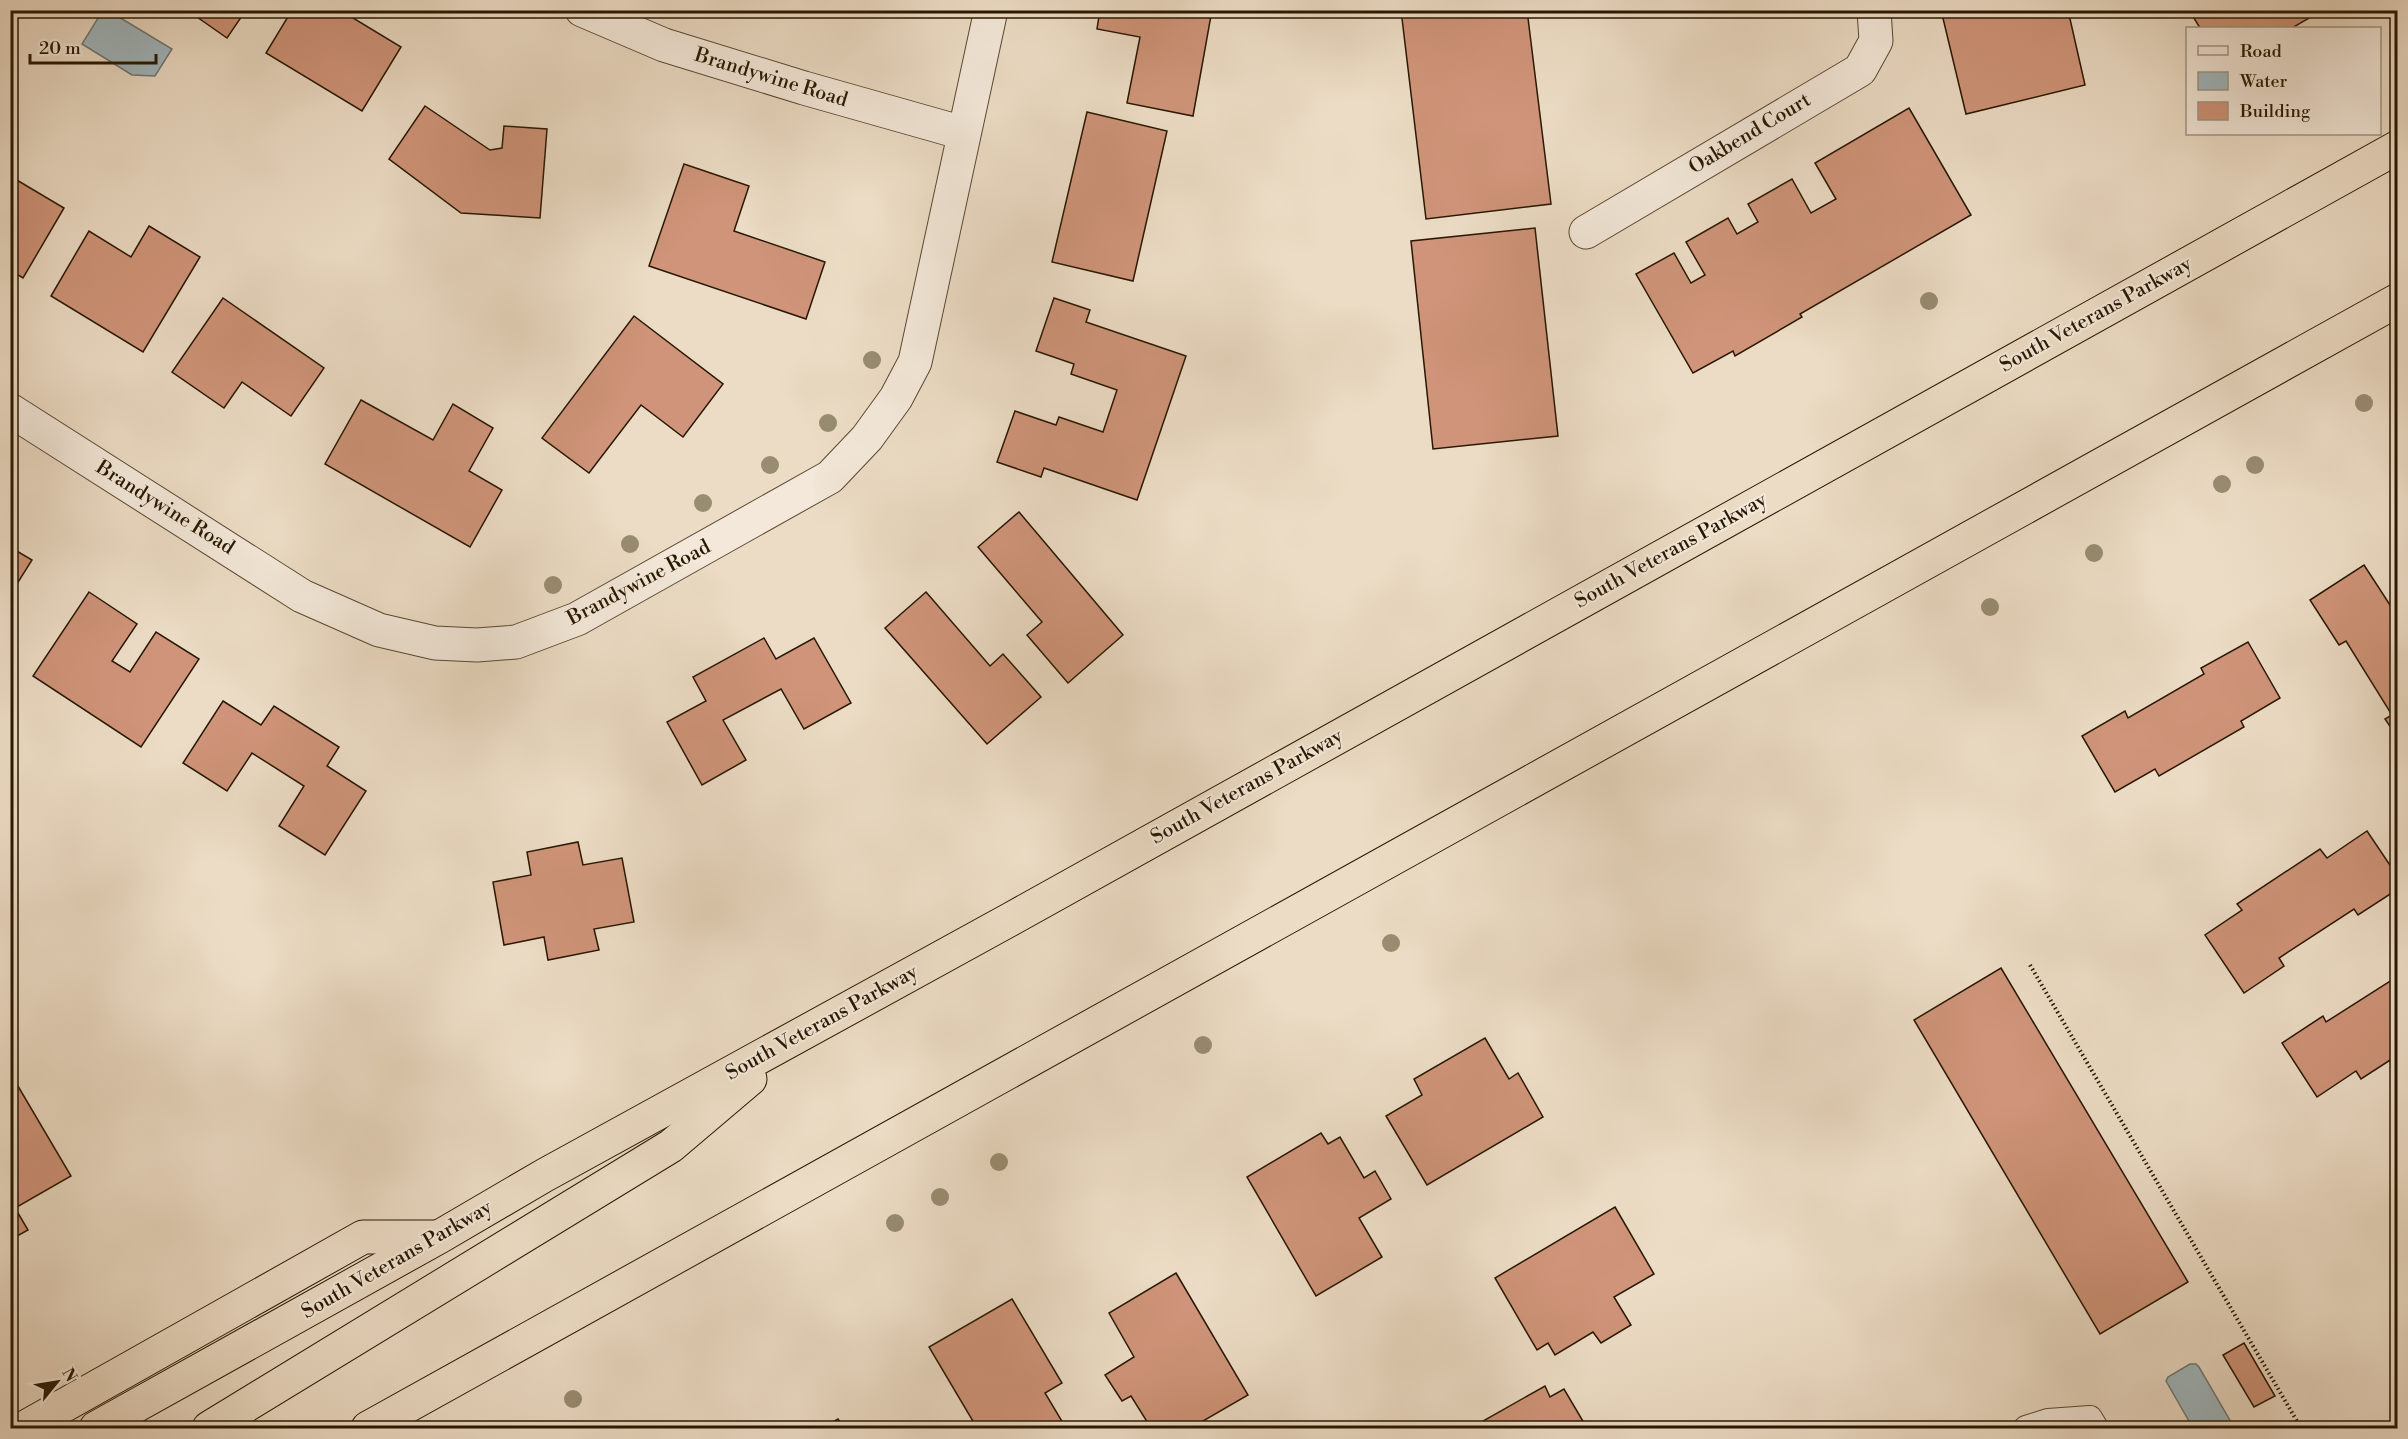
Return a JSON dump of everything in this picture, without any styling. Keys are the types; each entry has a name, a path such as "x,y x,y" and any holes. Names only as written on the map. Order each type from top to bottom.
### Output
{"highway":[{"name":"South Veterans Parkway","path":"96,1428 546,1175 2397,147"},
{"path":"368,1428 843,1166 2397,300"},
{"path":"209,1428 671,1146 801,1034"},
{"path":"24,1428 363,1237 439,1237"}],"street":[{"name":"Brandywine Road","path":"582,10 664,45 963,133"},
{"name":"Brandywine Road","path":"10,410 302,596 379,630 435,643 477,645 516,642 577,619 830,477 867,438 896,398 915,363 991,10"},
{"name":"Oakbend Court","path":"1586,232 1860,70 1876,41 1874,10"}],"lane":[{"path":"2026,1428 2048,1421 2090,1418 2096,1428"}],"path":[{"path":"2030,965 2301,1428"}],"water":[{"path":"103,10 109,11 172,49 155,76 132,75 82,44"},
{"path":"2190,1364 2196,1364 2199,1367 2231,1422 2229,1428 2193,1428 2166,1381 2168,1377"}],"building":[{"path":"187,10 246,10 227,38"},
{"path":"292,10 340,10 401,47 362,111 266,53"},
{"path":"1100,10 1212,10 1193,116 1127,103 1140,37 1097,29"},
{"path":"1401,10 1527,10 1551,204 1426,219"},
{"path":"1941,10 2068,10 2085,85 1966,114"},
{"path":"2189,10 2323,10 2294,27 2199,27"},
{"path":"425,106 490,150 502,148 504,126 547,129 540,218 461,213 389,159"},
{"path":"1909,108 1971,215 1800,314 1802,317 1735,356 1733,351 1693,373 1636,274 1674,253 1691,283 1705,275 1686,242 1728,218 1737,234 1758,222 1748,204 1792,179 1811,213 1836,199 1815,163"},
{"path":"1087,112 1167,131 1133,281 1052,262"},
{"path":"684,164 749,186 734,231 825,262 806,319 649,266"},
{"path":"10,176 64,208 23,278 10,270"},
{"path":"149,226 200,257 143,352 51,296 89,231 131,257"},
{"path":"1535,228 1558,436 1433,449 1411,241"},
{"path":"223,298 324,368 291,416 242,382 224,408 172,372"},
{"path":"1054,298 1090,310 1086,322 1186,356 1137,500 1044,468 1041,477 997,462 1015,411 1056,425 1059,417 1103,432 1117,390 1071,374 1074,364 1036,351"},
{"path":"634,316 723,384 683,437 641,405 589,473 542,438"},
{"path":"361,400 433,440 453,404 493,428 469,471 502,490 470,547 325,464"},
{"path":"1019,512 1123,635 1068,683 1027,635 1042,622 978,547"},
{"path":"10,547 32,560 10,595"},
{"path":"2364,565 2390,605 2398,601 2398,738 2385,719 2392,715 2346,641 2339,645 2310,600"},
{"path":"89,592 137,624 112,661 130,672 156,632 199,659 141,747 33,676"},
{"path":"926,592 990,666 1003,654 1041,697 987,744 885,628"},
{"path":"764,638 776,659 814,638 851,703 804,729 781,689 723,720 746,760 702,785 667,722 706,701 693,677"},
{"path":"2248,642 2280,698 2241,721 2244,727 2159,776 2155,769 2115,792 2082,736 2125,711 2128,718 2204,674 2201,668"},
{"path":"223,701 261,725 274,706 339,747 327,766 366,791 325,855 279,826 304,786 252,753 227,791 183,763"},
{"path":"2367,831 2398,877 2398,889 2358,915 2354,909 2279,958 2284,966 2244,993 2205,935 2242,910 2237,904 2320,849 2327,858"},
{"path":"578,842 583,865 622,858 634,922 594,929 599,950 548,960 544,937 504,945 493,882 531,875 527,852"},
{"path":"2001,968 2188,1282 2100,1334 1914,1020"},
{"path":"2398,976 2398,1055 2361,1079 2356,1071 2317,1097 2282,1043 2323,1016 2326,1022"},
{"path":"1485,1038 1509,1079 1518,1073 1543,1117 1427,1185 1386,1116 1422,1095 1414,1079"},
{"path":"12,1076 71,1176 15,1208 28,1230 10,1240 10,1077"},
{"path":"1321,1133 1328,1144 1340,1137 1364,1178 1375,1171 1391,1199 1359,1218 1382,1257 1316,1296 1247,1177"},
{"path":"1615,1207 1654,1274 1614,1297 1631,1325 1601,1343 1593,1332 1555,1355 1548,1343 1537,1350 1495,1278"},
{"path":"1176,1273 1248,1395 1191,1428 1151,1428 1131,1396 1122,1401 1105,1375 1134,1357 1109,1313"},
{"path":"1012,1299 1062,1383 1045,1393 1066,1428 977,1428 929,1347"},
{"path":"2244,1343 2275,1396 2254,1407 2223,1355"},
{"path":"1545,1386 1550,1397 1564,1389 1587,1428 1478,1428 1476,1425"},
{"path":"838,1419 844,1428 822,1428"}]}
